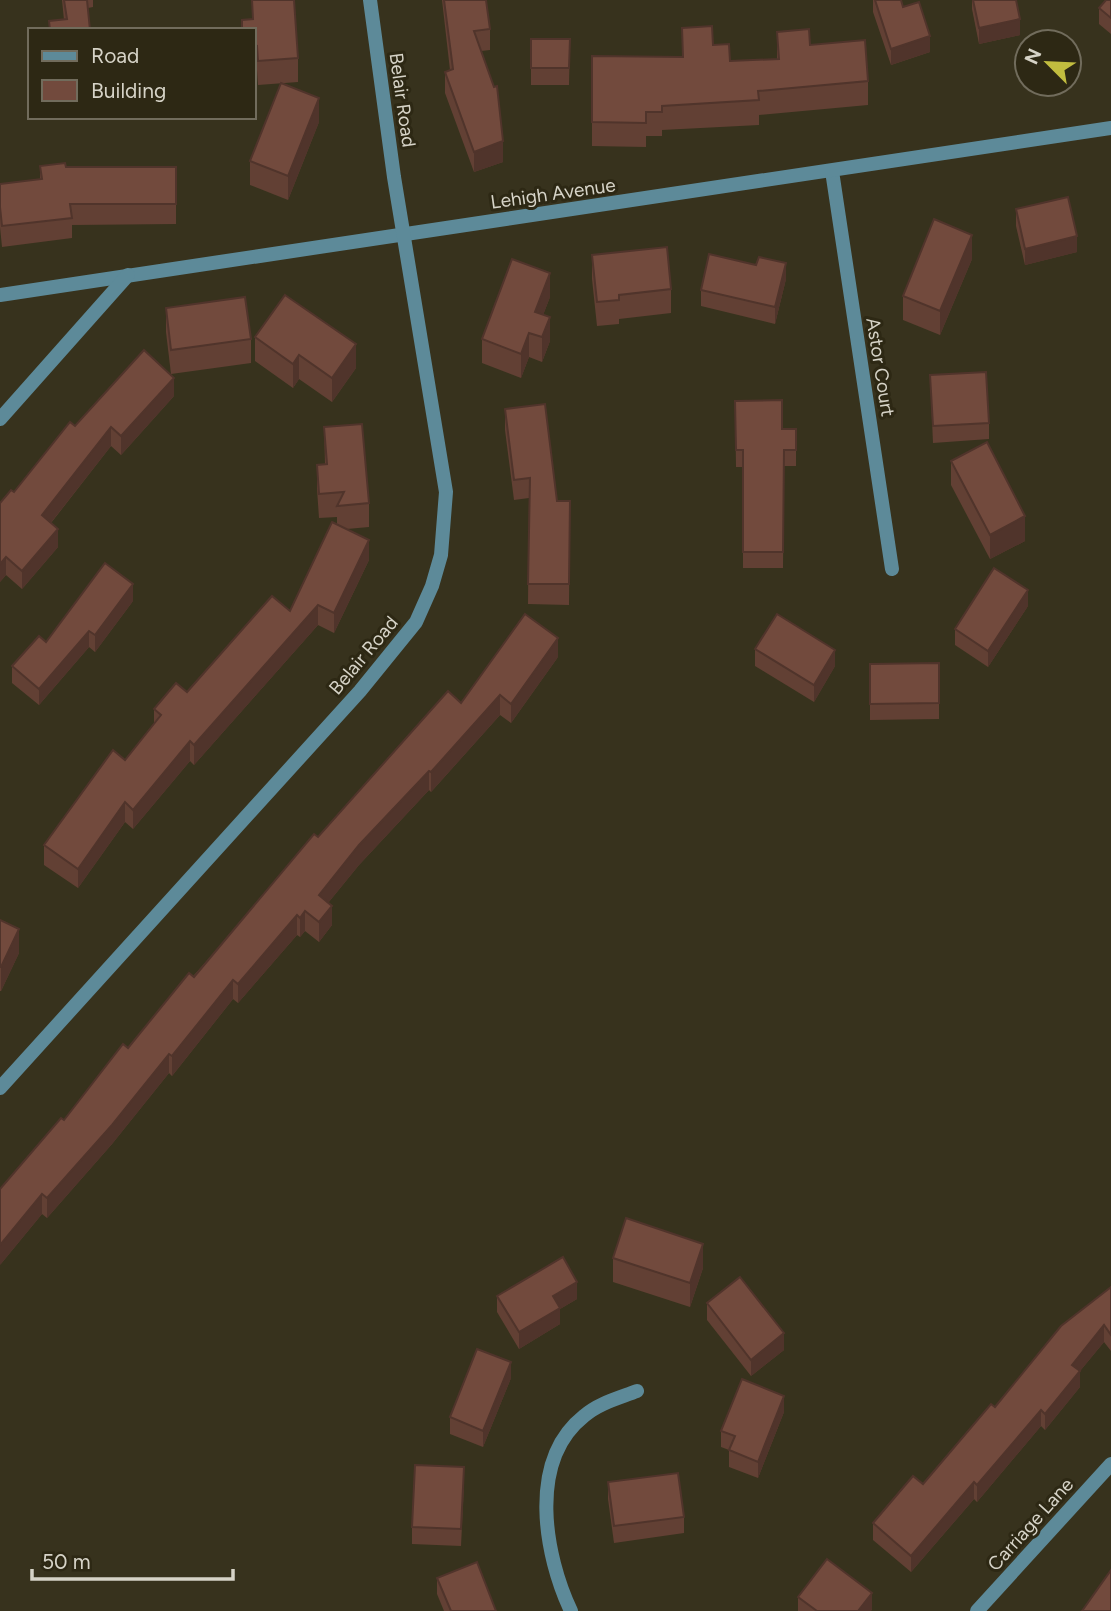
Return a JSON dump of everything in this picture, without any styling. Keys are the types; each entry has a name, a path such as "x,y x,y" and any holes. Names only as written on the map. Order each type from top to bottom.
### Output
{"street":[{"name":"Belair Road","path":"0,1088 360,691 415,622 441,555 446,492 403,235 369,0"},
{"name":"Lehigh Avenue","path":"0,295 1111,128"},
{"name":"Astor Court","path":"832,171 892,569"},
{"path":"0,419 128,275"},
{"path":"571,1611 553,1564 548,1536 551,1473 569,1431 583,1416 603,1404 637,1391"},
{"name":"Carriage Lane","path":"977,1611 1111,1464"}],"building":[{"path":"64,0 87,0 90,28 50,28 49,21 67,19"},
{"path":"252,0 294,0 298,58 258,61 256,28 242,28 242,20 253,19"},
{"path":"444,0 486,0 490,29 474,31 494,87 497,86 503,141 474,152 445,72 453,69"},
{"path":"875,0 901,0 903,7 919,2 930,36 891,49"},
{"path":"973,0 1016,0 1020,19 979,28"},
{"path":"1106,0 1111,0 1111,18 1099,8"},
{"path":"712,26 713,45 729,44 730,61 779,59 777,32 809,29 810,45 865,40 868,81 758,91 759,100 662,106 662,112 646,112 646,123 592,122 592,56 683,57 682,28"},
{"path":"531,39 570,39 569,68 531,68"},
{"path":"281,83 319,98 288,176 250,161"},
{"path":"65,163 66,167 176,167 176,204 70,204 72,218 2,226 0,184 42,179 40,166"},
{"path":"1068,197 1077,236 1025,249 1016,209"},
{"path":"934,219 972,235 940,311 903,296"},
{"path":"667,247 671,289 619,295 619,300 597,302 592,255"},
{"path":"709,254 756,265 759,257 786,263 775,307 701,290"},
{"path":"512,259 550,273 535,312 550,317 542,337 529,333 521,354 482,339"},
{"path":"285,295 356,344 332,378 299,355 293,364 255,337"},
{"path":"245,297 251,339 171,350 166,308"},
{"path":"144,350 174,378 121,436 111,427 42,515 58,529 22,571 6,557 0,564 0,503 11,490 14,492 70,422 75,426"},
{"path":"986,372 989,423 933,426 930,375"},
{"path":"782,400 782,429 796,429 796,450 784,450 783,552 743,552 743,450 736,450 735,401"},
{"path":"545,404 557,501 570,501 569,584 528,584 530,478 514,480 505,409"},
{"path":"362,424 369,503 337,506 344,492 319,494 317,465 327,464 324,427"},
{"path":"987,442 1025,516 990,535 951,461"},
{"path":"332,522 369,540 334,613 318,605 194,745 190,741 133,810 125,802 78,869 44,845 113,750 125,760 161,715 154,709 176,683 187,692 272,596 290,611"},
{"path":"105,563 133,584 95,635 89,631 39,689 12,666 39,636 46,642"},
{"path":"994,568 1028,590 988,651 955,629"},
{"path":"525,614 558,638 511,704 500,695 431,772 429,771 359,845 319,895 332,906 319,922 305,911 300,918 297,915 238,984 233,980 112,1125 47,1198 42,1194 0,1245 0,1189 61,1118 64,1120 123,1044 128,1048 189,973 194,977 314,834 318,837 448,691 461,703"},
{"path":"777,614 835,650 814,685 755,649"},
{"path":"939,663 939,703 870,704 870,664"},
{"path":"0,920 19,929 1,967 0,967"},
{"path":"626,1218 703,1244 690,1283 613,1258"},
{"path":"563,1257 577,1282 553,1296 560,1308 519,1332 497,1296"},
{"path":"740,1277 784,1333 751,1360 707,1303"},
{"path":"1111,1287 1111,1335 1104,1325 1072,1365 1080,1371 1045,1414 1041,1410 977,1485 974,1482 911,1556 873,1523 913,1476 923,1484 991,1404 995,1407 1061,1326"},
{"path":"477,1349 511,1362 483,1431 450,1417"},
{"path":"742,1379 784,1396 758,1462 729,1450 735,1436 721,1431"},
{"path":"415,1465 464,1467 461,1529 412,1527"},
{"path":"678,1473 684,1517 614,1526 608,1482"},
{"path":"827,1559 872,1593 858,1611 817,1611 798,1597"},
{"path":"477,1562 496,1611 451,1611 437,1578"},
{"path":"1111,1570 1111,1611 1082,1611"}]}
